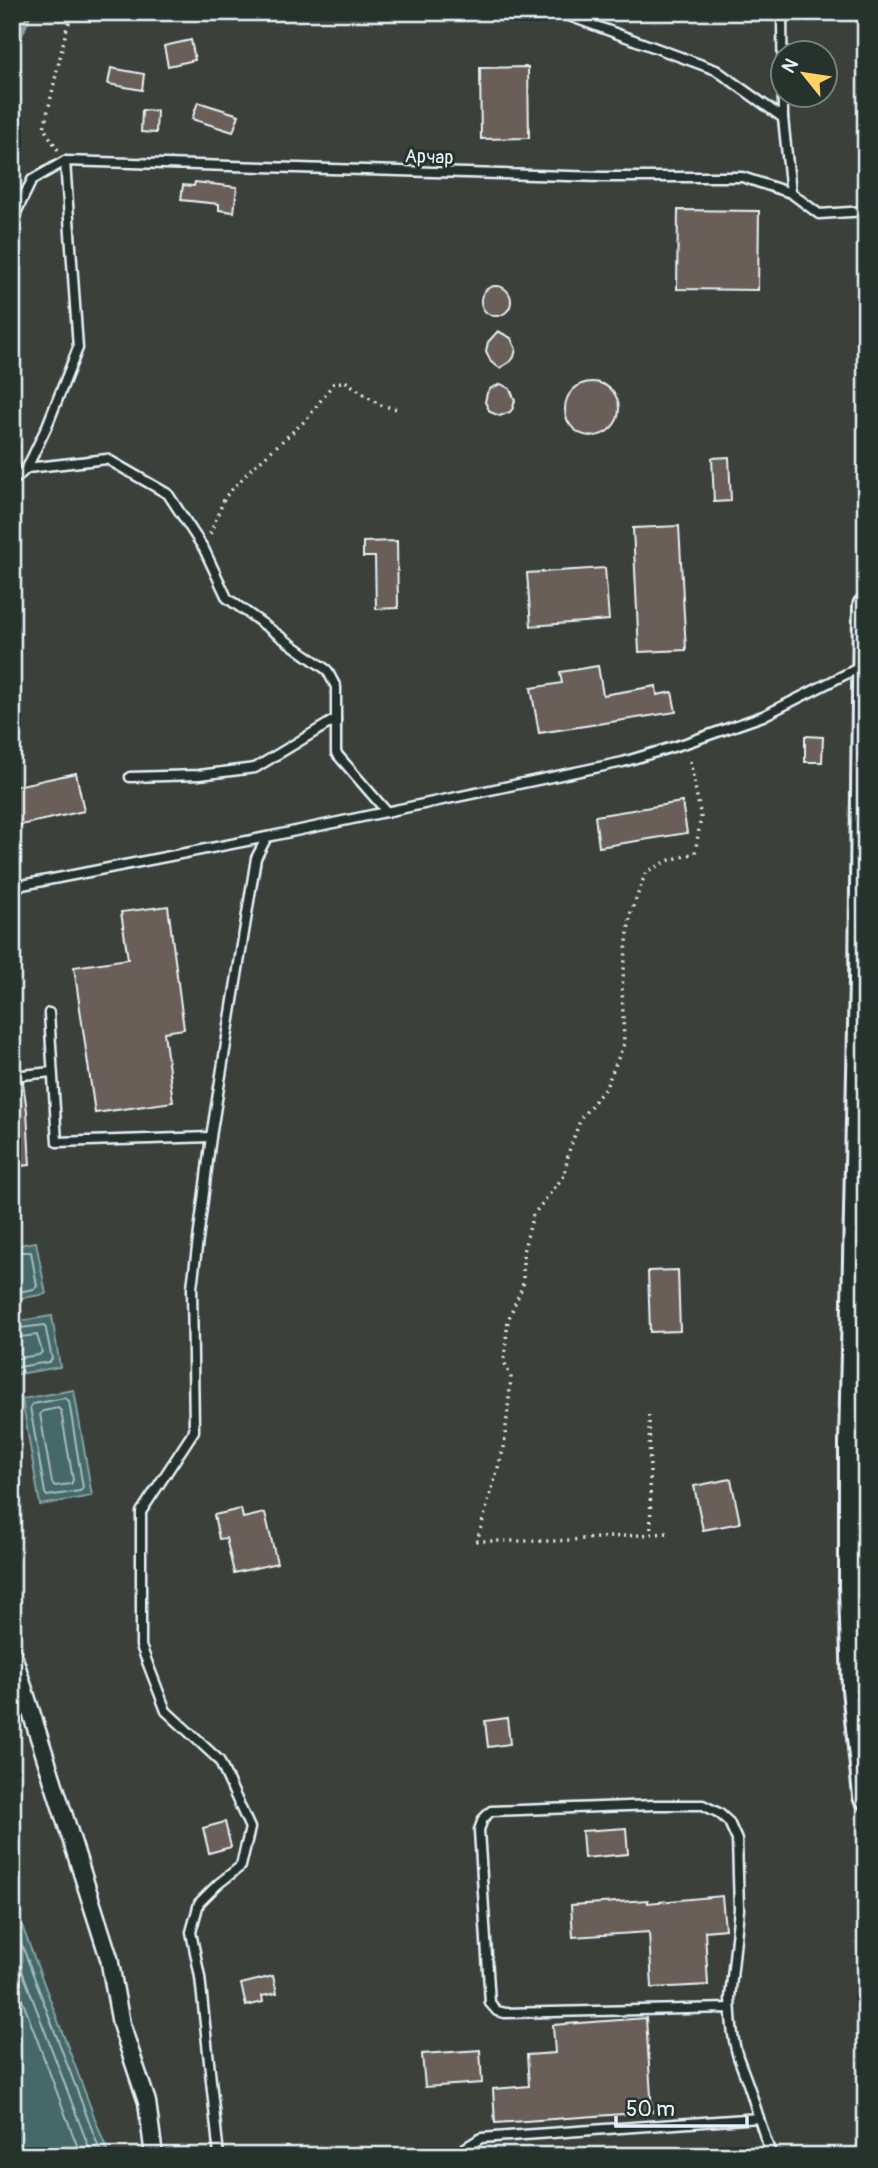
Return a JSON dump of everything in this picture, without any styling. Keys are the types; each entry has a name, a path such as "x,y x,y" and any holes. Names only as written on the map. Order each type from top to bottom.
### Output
{"main road":[{"path":"866,607 864,981 852,1444 855,1689 866,1796"}],"street":[{"path":"12,1652 109,1958 121,2024 147,2102 155,2156"}],"lane":[{"path":"558,12 716,70 783,118"},
{"path":"782,12 783,118 791,194"},
{"name":"Арчар","path":"65,161 602,177 742,177 791,194 819,214 866,211"},
{"path":"12,221 32,180 65,161 78,348 27,468 12,482"},
{"path":"27,468 107,459 168,494 204,549 227,598 327,670 336,687 336,753 387,812"},
{"path":"12,887 267,837 623,762 763,716 865,664"},
{"path":"130,777 199,775 255,768 336,719"},
{"path":"219,2156 200,1977 191,1932 199,1903 241,1866 250,1828 219,1760 166,1711 141,1646 141,1512 194,1431 192,1287 211,1137 256,858 267,837"},
{"path":"48,1013 57,1142 211,1137"},
{"path":"12,1076 52,1072"},
{"path":"730,2008 497,2011 490,2003 479,1830 484,1819 491,1811 703,1805 729,1822 737,1840 739,1909 730,1998 731,2027 763,2137 772,2156"},
{"path":"464,2156 465,2148 481,2138 759,2118"}],"path":[{"path":"65,161 44,128 66,31 73,12"},
{"path":"204,549 225,497 251,468 307,419 333,384 345,381 380,405 397,408"},
{"path":"667,1533 556,1541 477,1541 503,1447 511,1378 504,1361 508,1320 523,1285 523,1252 533,1215 565,1176 569,1151 581,1118 606,1087 624,1044 622,987 630,915 646,872 670,859 695,853 701,817 686,743"},
{"path":"649,1415 652,1534"}],"shaded area":[{"path":"12,12 866,12 866,2156 109,2156 12,1898"}],"water":[{"path":"36,1242 46,1294 12,1300 12,1246"},
{"path":"52,1316 60,1367 12,1375 12,1322"},
{"path":"74,1390 92,1496 40,1505 22,1399"},
{"path":"12,1899 109,2156 12,2156"}],"building":[{"path":"191,40 195,60 168,66 164,46"},
{"path":"528,67 529,138 481,139 480,68"},
{"path":"111,68 144,74 142,90 108,84"},
{"path":"198,102 239,115 233,132 192,119"},
{"path":"142,110 157,111 156,133 141,132"},
{"path":"195,182 237,187 234,212 219,210 219,204 181,200 183,185 194,186"},
{"path":"678,210 759,211 758,290 677,289"},
{"path":"496,286 507,290 511,301 507,312 496,316 485,312 481,301 485,290"},
{"path":"498,331 511,338 516,349 511,361 500,368 491,362 486,351 488,342"},
{"path":"592,382 611,390 619,409 611,428 592,436 573,428 565,409 573,390"},
{"path":"501,384 510,389 515,400 510,412 500,416 490,412 485,402 491,388"},
{"path":"729,457 731,501 714,502 712,458"},
{"path":"679,526 686,650 639,652 633,528"},
{"path":"397,541 398,608 376,609 375,557 363,557 363,542"},
{"path":"605,568 609,620 531,626 527,573"},
{"path":"598,666 603,695 656,686 657,695 672,692 676,712 539,733 531,688 562,683 560,672"},
{"path":"805,736 823,737 822,762 805,762"},
{"path":"76,773 84,811 12,827 12,787"},
{"path":"682,802 687,833 599,847 595,816"},
{"path":"168,906 184,1029 164,1032 173,1102 95,1113 74,967 128,959 121,912"},
{"path":"23,1082 30,1165 12,1167 12,1083"},
{"path":"678,1270 680,1331 650,1332 648,1271"},
{"path":"731,1479 740,1523 703,1530 694,1486"},
{"path":"241,1509 243,1518 265,1513 277,1563 234,1573 226,1538 219,1539 214,1515"},
{"path":"507,1718 510,1744 488,1747 485,1721"},
{"path":"225,1822 231,1847 209,1853 203,1828"},
{"path":"626,1828 628,1854 584,1858 582,1831"},
{"path":"722,1896 725,1929 705,1931 708,1985 652,1988 649,1932 573,1937 571,1905 648,1900 648,1903"},
{"path":"273,1976 277,1993 262,1996 263,2002 246,2006 241,1984"},
{"path":"646,2018 652,2112 495,2123 493,2089 529,2086 527,2055 555,2053 553,2025"},
{"path":"480,2050 482,2083 425,2087 422,2054"}],"waterway":[{"path":"12,57 30,12"}]}
